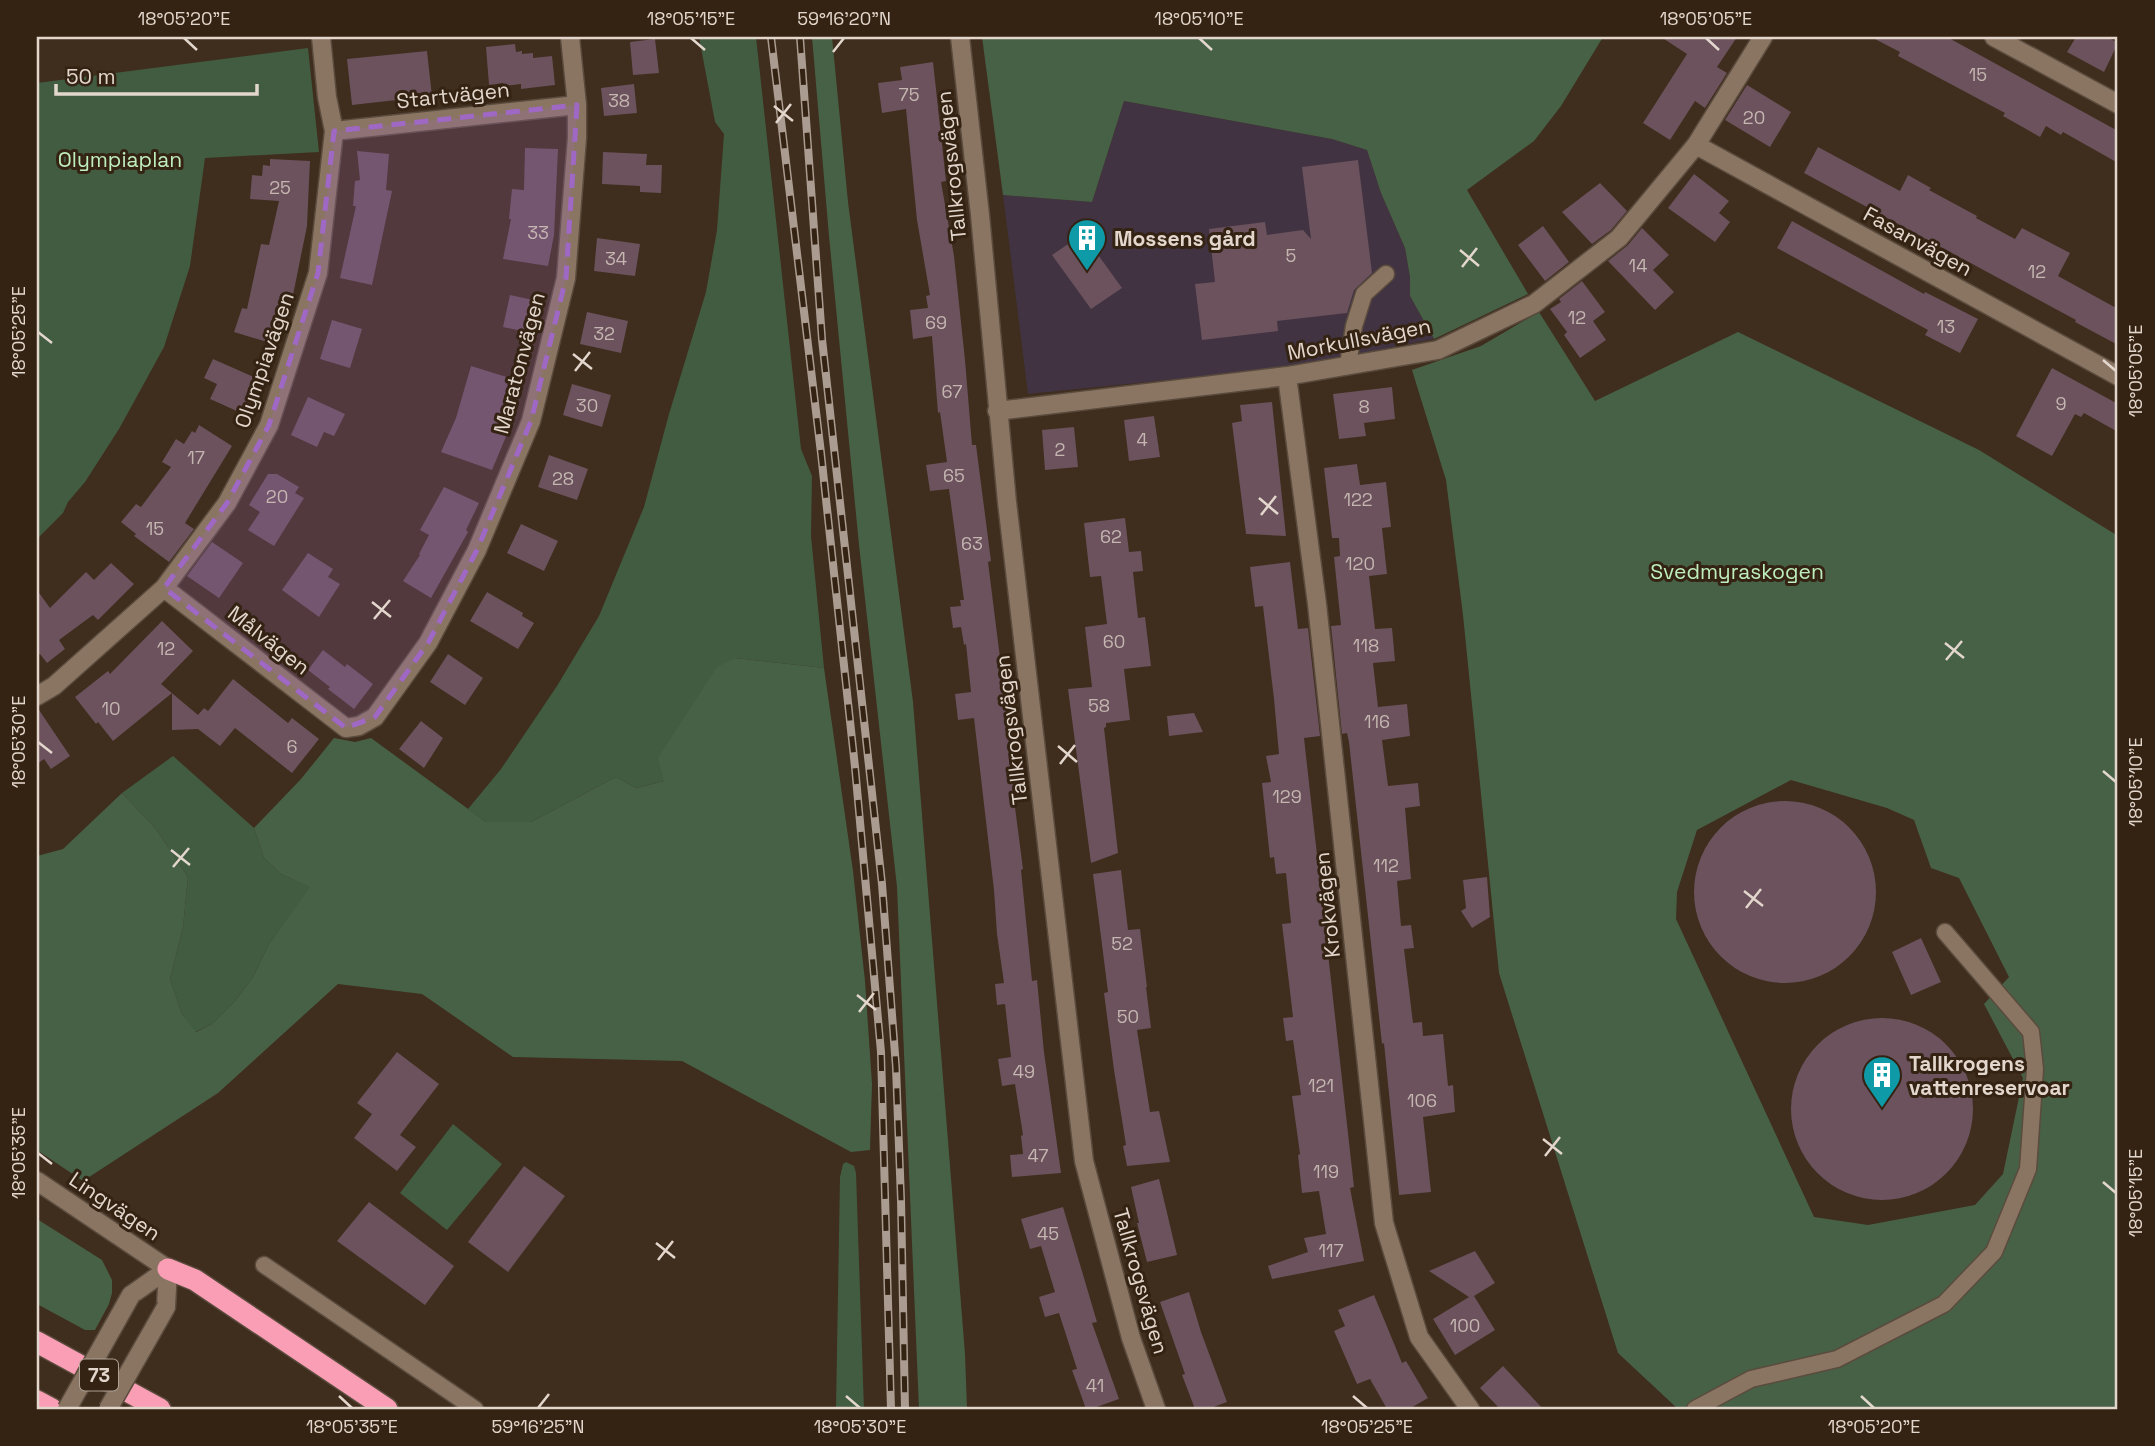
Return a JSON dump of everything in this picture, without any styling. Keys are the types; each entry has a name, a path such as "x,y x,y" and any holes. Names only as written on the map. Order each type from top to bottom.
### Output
{"highway":[{"path":"168,1269 195,1280 387,1409"},
{"name":"73","path":"37,1342 160,1409"},
{"path":"37,1401 52,1409"}],"street":[{"name":"Olympiavägen","path":"37,696 54,687 164,588 227,503 269,425 318,273 334,131 327,97 321,37"},
{"name":"Maratonvägen","path":"346,728 359,726 375,717 428,643 477,550 531,421 566,278 578,138 570,37"},
{"name":"Tallkrogsvägen","path":"960,37 979,205 997,411 1084,1161 1131,1338 1156,1409"},
{"name":"Morkullsvägen","path":"997,411 1287,376 1438,350 1534,304 1619,238 1696,145 1763,37"},
{"path":"1994,37 2118,104"},
{"name":"Startvägen","path":"334,131 577,106"},
{"name":"Fasanvägen","path":"1696,145 2118,376"},
{"name":"Krokvägen","path":"1287,376 1319,618 1384,1223 1419,1337 1470,1409"},
{"name":"Målvägen","path":"164,588 346,728"},
{"name":"Lingvägen","path":"37,1181 168,1269"},
{"name":"Lingvägen","path":"67,1409 131,1295 168,1269"},
{"name":"Lingvägen","path":"108,1409 166,1307 168,1269"}],"lane":[{"path":"1348,365 1354,326 1364,294 1386,274"},
{"path":"1695,1409 1751,1379 1838,1359 1944,1304 1994,1252 2028,1169 2035,1069 2031,1032 1945,932"},
{"path":"264,1265 475,1409"}],"highlighted area":[{"path":"577,105 566,278 531,421 477,550 428,643 375,717 346,728 164,588 227,503 269,425 318,273 334,131"}],"shaded area":[{"path":"1124,101 1332,139 1367,150 1381,193 1405,248 1410,296 1434,339 1287,368 1028,394 1003,195 1092,202"}],"green space":[{"path":"699,37 756,37 801,449 812,476 811,536 824,668 735,658 664,781 636,788 616,777 531,822 486,822 468,809 501,769 557,686 599,616 644,507 706,292 717,230 724,134 715,122"},
{"path":"812,37 832,37 848,202 913,702 965,1354 967,1409 919,1409 897,887 859,545"},
{"path":"982,37 1603,37 1561,106 1534,141 1467,190 1528,294 1434,339 1410,296 1405,248 1381,193 1367,150 1332,139 1124,101 1092,202 1003,195"},
{"name":"Olympiaplan","path":"308,48 319,152 205,158 190,266 164,347 119,429 85,482 68,502 63,513 37,539 37,83"},
{"name":"Svedmyraskogen","path":"1539,312 1595,401 1738,332 1979,450 2118,536 2118,1409 1678,1409 1618,1353 1499,973 1463,615 1446,480 1412,370 1481,346","holes":["1791,780 1887,808 1914,820 1931,868 1959,878 2009,977 1984,1004 2023,1078 2003,1174 1975,1205 1868,1225 1814,1217 1676,919 1677,892 1697,830"]},
{"path":"735,658 824,668 853,871 865,981 872,1084 870,1150 851,1152 682,1061 513,1057 422,994 338,984 218,1093 83,1181 37,1150 37,856 63,849 122,793 156,829 188,877 183,927 170,979 182,1014 196,1032 212,1024 235,1001 253,977 269,944 310,887 281,874 264,858 254,828 301,779 334,738 355,742 371,738 486,822 531,822 616,777 636,788 664,781 658,758 717,667"},
{"path":"173,756 254,828 264,858 281,874 311,887 269,944 253,977 235,1001 212,1024 195,1032 182,1014 170,979 183,927 188,877 156,829 122,793"},
{"path":"453,1124 502,1164 447,1230 400,1193"},
{"path":"846,1162 854,1166 856,1173 864,1409 836,1409 840,1177"},
{"path":"37,1219 102,1260 112,1280 112,1293 95,1330 85,1330 37,1304"}],"building":[{"path":"1661,37 1737,37 1717,67 1727,73 1705,108 1695,101 1670,140 1643,123 1687,54"},
{"path":"1871,37 1947,37 2118,131 2118,163 2063,132 2061,135 2046,126 2040,137 2003,116 2005,113 1898,56 1900,52"},
{"path":"2076,37 2107,37 2118,43 2104,72 2067,52"},
{"path":"655,39 659,73 633,75 630,42"},
{"path":"515,44 516,52 533,53 533,58 552,56 555,85 521,89 521,84 489,85 486,47"},
{"path":"427,51 432,96 352,105 347,59"},
{"path":"933,62 946,181 941,182 954,256 972,445 976,445 991,561 988,562 1007,714 1032,981 1037,980 1061,1173 1012,1177 1010,1155 1023,1154 1023,1135 1015,1084 1002,1086 998,1059 1011,1057 1005,1004 997,1005 995,984 1004,983 974,718 958,720 955,694 971,692 966,644 964,645 961,627 953,628 950,607 961,606 960,600 964,600 949,489 930,491 926,465 947,462 940,412 938,413 932,336 913,339 910,310 928,308 926,296 930,295 917,220 906,109 882,113 878,83 902,80 900,67"},
{"path":"634,84 637,113 604,116 601,88"},
{"path":"1747,85 1791,112 1770,147 1725,120"},
{"path":"1818,147 1900,191 1908,175 2015,239 2022,228 2070,253 2058,276 2118,309 2118,345 1804,173"},
{"path":"525,148 558,149 554,235 548,266 503,259 511,219 512,189 524,190"},
{"path":"357,151 389,154 386,190 392,191 372,285 340,278 356,206 353,206 355,181 360,180"},
{"path":"603,152 647,154 646,165 662,165 661,193 640,192 640,186 602,184"},
{"path":"270,159 310,161 307,226 292,300 277,345 234,332 242,308 247,309 261,244 269,245 279,201 250,199 252,175 262,176 263,165 270,166"},
{"path":"1358,160 1372,273 1354,290 1347,313 1277,321 1278,331 1202,340 1195,284 1215,282 1209,229 1265,222 1267,235 1303,230 1311,239 1302,167"},
{"path":"1694,174 1729,201 1719,213 1730,222 1715,242 1668,208"},
{"path":"1600,183 1627,211 1611,230 1592,244 1562,212"},
{"path":"1792,221 1924,294 1925,292 1978,319 1960,353 1925,335 1928,330 1777,248"},
{"path":"1543,226 1569,262 1545,281 1518,245"},
{"path":"1642,228 1669,255 1653,270 1674,292 1655,310 1608,261 1628,245"},
{"name":"Mossens gård","path":"1083,234 1122,288 1091,309 1052,255"},
{"path":"597,238 640,244 635,276 594,271"},
{"path":"1582,281 1605,312 1593,321 1606,340 1580,358 1564,335 1567,332 1550,309"},
{"path":"510,295 542,302 536,334 503,327"},
{"path":"587,312 628,321 621,353 580,344"},
{"path":"332,320 362,329 350,368 320,359"},
{"path":"213,359 263,381 248,416 210,399 217,384 204,378"},
{"path":"471,366 523,382 507,434 492,470 441,452 456,418"},
{"path":"2052,368 2118,404 2118,432 2084,413 2081,417 2075,414 2052,456 2016,436"},
{"path":"572,384 611,395 602,427 563,415"},
{"path":"1392,387 1395,419 1364,423 1366,436 1339,439 1333,394"},
{"path":"308,397 345,414 334,436 324,432 317,447 291,435"},
{"path":"1272,402 1286,536 1246,534 1232,423 1242,421 1240,405"},
{"path":"1154,416 1160,457 1129,461 1124,420"},
{"path":"199,425 232,446 185,523 194,529 169,562 134,536 136,534 121,522 136,504 141,507 171,467 162,462 176,439 184,444"},
{"path":"1074,427 1078,467 1045,470 1042,430"},
{"path":"549,455 588,469 577,500 538,487"},
{"path":"1357,464 1360,485 1386,482 1391,527 1382,528 1387,574 1369,576 1375,629 1392,628 1395,661 1373,663 1378,707 1407,704 1410,736 1382,740 1388,786 1418,783 1420,806 1405,808 1411,879 1397,881 1401,926 1411,925 1414,948 1404,949 1413,1023 1422,1022 1423,1036 1443,1034 1448,1086 1453,1085 1455,1112 1423,1117 1431,1192 1399,1195 1349,742 1347,733 1342,734 1331,626 1341,625 1334,557 1340,556 1339,538 1332,538 1324,468"},
{"path":"268,474 277,474 299,487 295,493 304,498 274,546 248,530 260,512 249,505"},
{"path":"444,487 479,503 466,530 468,532 431,598 403,581 429,535 420,530"},
{"path":"1125,518 1129,552 1141,551 1143,571 1133,572 1138,618 1145,617 1151,666 1124,669 1130,720 1106,723 1104,728 1118,853 1091,863 1068,689 1092,687 1085,627 1107,624 1101,576 1090,577 1084,523"},
{"path":"521,524 558,541 544,571 507,553"},
{"path":"212,542 243,563 219,598 187,576"},
{"path":"308,553 333,569 328,577 340,584 319,617 282,590"},
{"path":"1290,562 1298,629 1308,628 1320,736 1304,738 1354,1187 1350,1188 1364,1261 1272,1279 1268,1266 1308,1252 1304,1238 1326,1234 1319,1191 1302,1193 1292,1096 1301,1095 1293,1040 1286,1041 1283,1018 1293,1017 1282,924 1291,923 1286,873 1276,874 1274,857 1270,858 1262,783 1271,782 1266,756 1279,754 1263,606 1255,607 1250,567"},
{"path":"111,563 134,584 98,620 93,615 59,640 65,649 47,663 40,654 37,656 37,590 50,608 86,572 94,580"},
{"path":"487,592 523,613 522,616 534,623 518,649 470,621"},
{"path":"162,621 193,651 161,684 172,693 113,741 75,697 108,671 110,674"},
{"path":"323,650 373,684 354,709 308,670"},
{"path":"448,654 483,678 465,705 430,682"},
{"path":"233,679 288,723 292,718 319,739 292,773 235,728 220,746 198,729 172,730 172,693 198,715 204,708 208,711"},
{"path":"37,707 70,756 51,769 44,759 37,764"},
{"path":"1194,713 1203,732 1169,736 1167,716"},
{"path":"421,721 443,738 424,768 399,749"},
{"path":"1785,801 1803,802 1820,808 1850,827 1869,857 1875,874 1875,910 1869,927 1850,957 1820,976 1803,982 1785,983 1767,982 1750,976 1720,957 1701,927 1695,910 1694,892 1695,874 1701,857 1720,827 1750,808 1767,802"},
{"path":"1121,870 1128,930 1140,929 1147,987 1151,1028 1137,1030 1150,1112 1159,1111 1170,1162 1127,1166 1123,1146 1126,1145 1104,993 1108,992 1093,874"},
{"path":"1487,877 1490,917 1472,928 1461,911 1466,908 1463,880"},
{"path":"1921,938 1941,982 1911,995 1892,952"},
{"name":"Tallkrogens vattenreservoar","path":"1882,1018 1917,1025 1946,1045 1966,1074 1973,1109 1966,1144 1946,1173 1917,1193 1882,1200 1847,1193 1818,1173 1798,1144 1791,1109 1798,1074 1818,1045 1847,1025"},
{"path":"397,1052 439,1084 400,1135 416,1147 397,1171 354,1138 372,1114 357,1103"},
{"path":"524,1166 565,1196 508,1272 468,1242"},
{"path":"1159,1179 1177,1255 1147,1262 1131,1187"},
{"path":"369,1202 454,1266 425,1305 337,1241"},
{"path":"1063,1207 1097,1322 1092,1323 1119,1399 1091,1409 1086,1409 1072,1370 1077,1369 1059,1313 1045,1317 1039,1297 1055,1292 1041,1246 1030,1249 1021,1219"},
{"path":"1475,1251 1495,1283 1474,1296 1495,1330 1455,1355 1433,1319 1469,1297 1429,1271"},
{"path":"1189,1292 1227,1402 1208,1409 1195,1409 1160,1302"},
{"path":"1374,1295 1402,1363 1406,1361 1428,1398 1409,1409 1387,1409 1370,1379 1357,1384 1334,1331 1345,1326 1338,1310"},
{"path":"1503,1366 1543,1409 1500,1409 1480,1388"}],"railway":[{"path":"771,37 821,453 855,767 881,1052 891,1409"},
{"path":"800,37 822,339 882,884 896,1067 905,1409"}],"place":[{"name":"Mossens gård","path":"1087,272"},
{"name":"Tallkrogens vattenreservoar","path":"1882,1109"}]}
